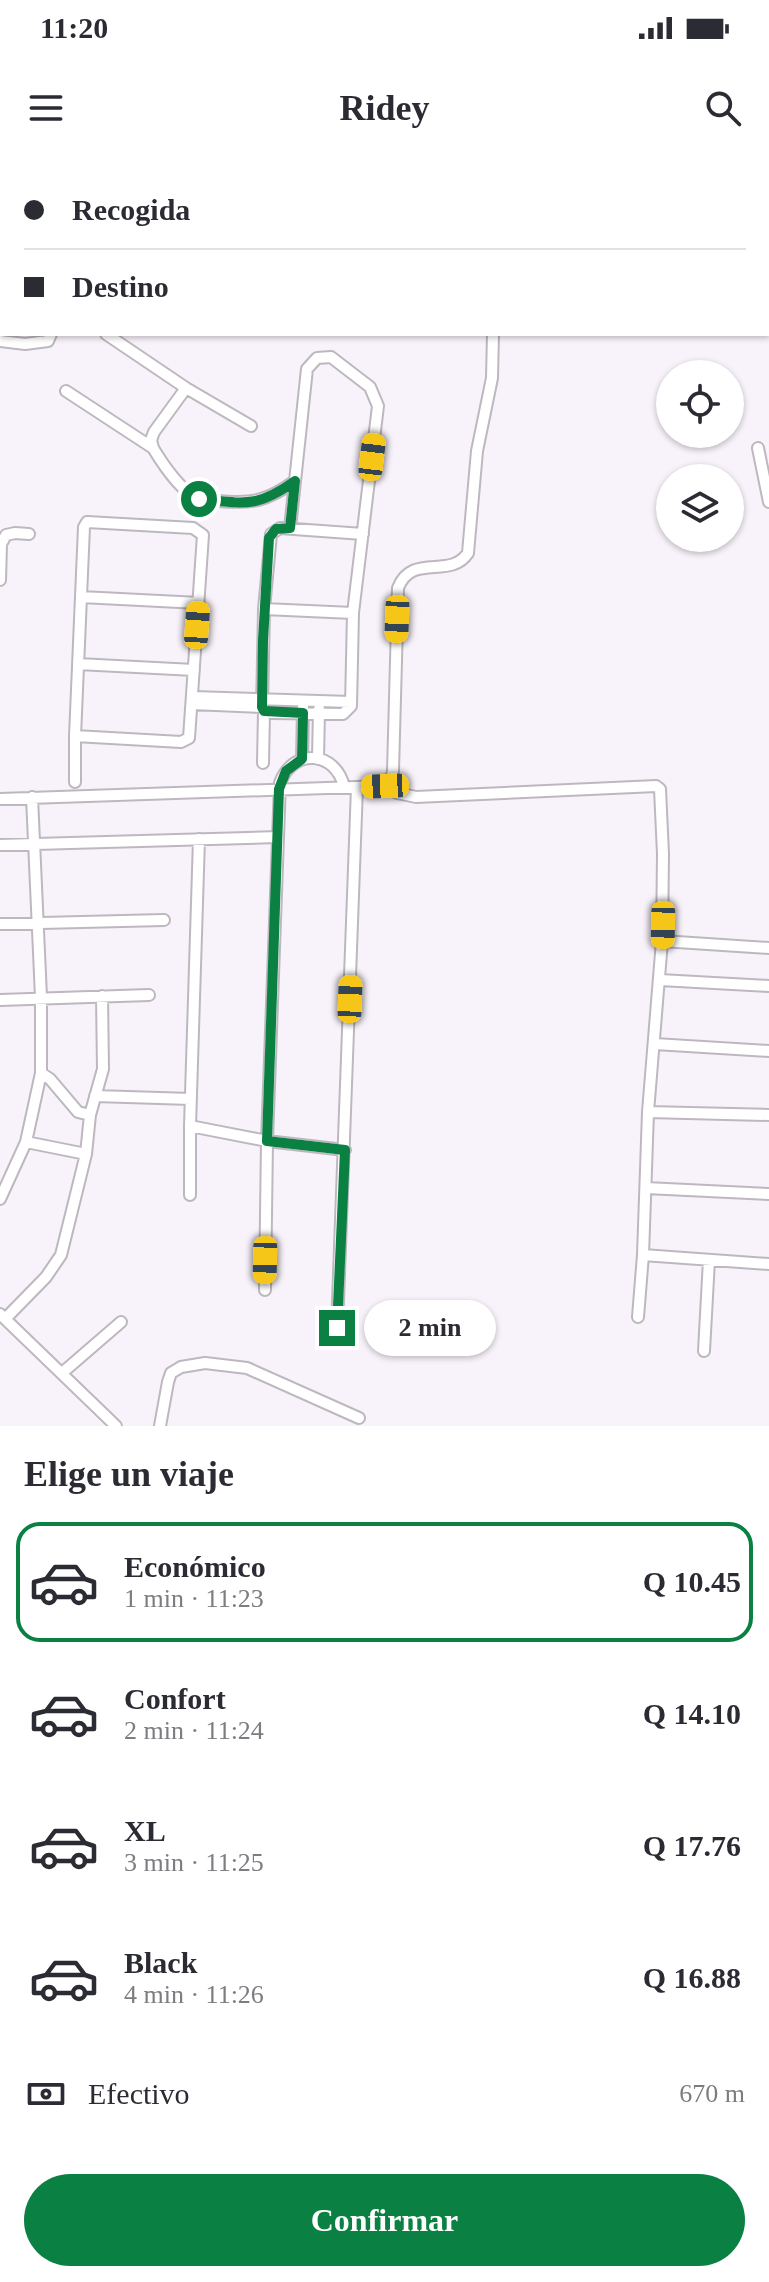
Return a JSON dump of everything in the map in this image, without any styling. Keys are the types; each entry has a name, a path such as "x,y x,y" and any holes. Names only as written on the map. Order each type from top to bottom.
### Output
{"street":[{"path":"0,341 41,343 48,341 50,336"},
{"path":"109,336 186,388 251,426"},
{"path":"385,786 393,771 398,588 411,571 454,565 468,553 477,451 492,378 493,336"},
{"path":"262,706 303,701 343,714 351,702 353,613 377,402 370,387 331,357 317,358 307,369 290,528"},
{"path":"186,388 151,440 161,462 182,486 199,499 241,503 260,501 275,495 295,481"},
{"path":"66,391 153,448"},
{"path":"758,448 769,502"},
{"path":"75,736 181,742 189,738 203,535 193,528 87,522 84,527 75,736 75,782"},
{"path":"263,763 264,609 269,538 276,529 290,528 363,534"},
{"path":"0,580 1,544 6,535 29,534"},
{"path":"81,597 199,603"},
{"path":"264,609 353,613"},
{"path":"78,664 194,670"},
{"path":"192,700 303,713 319,708"},
{"path":"302,759 303,701"},
{"path":"318,759 319,708"},
{"path":"265,1290 279,789 286,771 302,759 318,759 334,767 344,787"},
{"path":"0,799 385,786 397,793 416,797 656,786 660,789 662,941 648,1112 638,1317"},
{"path":"337,1328 357,787"},
{"path":"0,1199 26,1142 41,1073 41,997 32,797"},
{"path":"0,845 278,837"},
{"path":"190,1195 199,839"},
{"path":"0,924 164,920"},
{"path":"662,941 769,948"},
{"path":"660,980 769,986"},
{"path":"0,1000 149,995"},
{"path":"102,996 103,1069 90,1115 86,1154 61,1255 46,1277 3,1316 116,1426"},
{"path":"655,1044 769,1051"},
{"path":"41,1073 78,1112 90,1115"},
{"path":"95,1096 191,1099"},
{"path":"648,1112 769,1115"},
{"path":"190,1126 267,1141 345,1150"},
{"path":"26,1142 86,1154"},
{"path":"646,1188 769,1194"},
{"path":"643,1255 769,1264"},
{"path":"704,1351 709,1260"},
{"path":"62,1373 121,1322"},
{"path":"160,1426 171,1373 181,1367 205,1363 247,1368 359,1418"}],"route":[{"path":"199,499 241,503 260,501 295,481 290,528 276,529 269,538 263,640 261,700 264,711 303,713 302,759 286,771 279,789 267,1141 345,1150 337,1328"}]}
